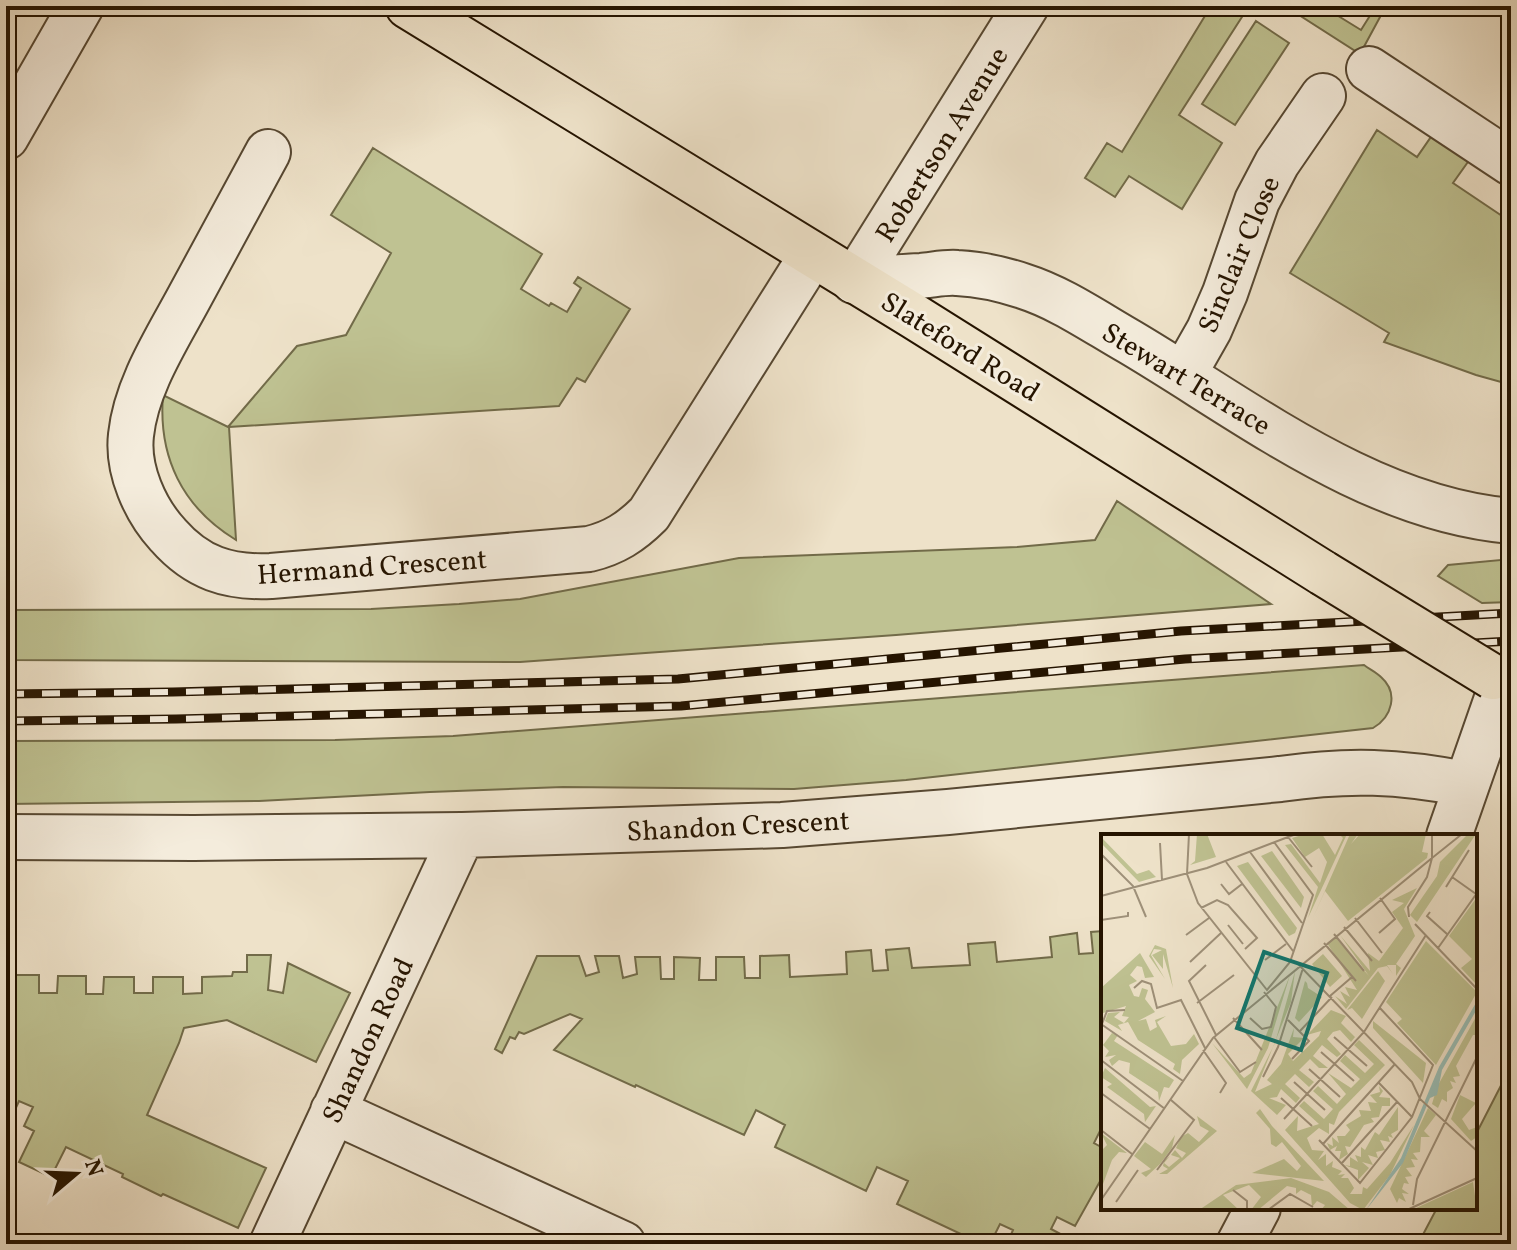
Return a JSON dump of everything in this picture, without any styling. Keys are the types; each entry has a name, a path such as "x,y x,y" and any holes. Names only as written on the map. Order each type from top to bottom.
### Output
{"main road":[{"name":"Slateford Road","path":"408,6 1502,684"}],"street":[{"path":"6,137 81,6"},
{"name":"Robertson Avenue","path":"854,281 1026,6"},
{"path":"1369,69 1511,163"},
{"name":"Sinclair Close","path":"1184,374 1209,330 1225,293 1267,181 1323,96"},
{"name":"Hermand Crescent","path":"268,152 154,363 131,435 131,453 138,485 165,532 176,545 200,563 234,575 271,576 589,549 619,539 649,514 812,255"},
{"name":"Stewart Terrace","path":"854,281 956,273 985,276 1023,286 1059,300 1285,438 1351,472 1452,512 1511,521"},
{"path":"1450,834 1502,684"},
{"name":"Shandon Crescent","path":"6,837 462,835 782,825 948,812 1320,774 1401,773 1466,784"},
{"name":"Shandon Road","path":"272,1244 462,835"},
{"path":"333,1111 623,1244"},
{"path":"1239,1244 1257,1210"}],"green space":[{"path":"1211,6 1249,6 1179,115 1222,143 1182,209 1129,176 1115,197 1085,178 1107,143 1122,152"},
{"path":"1285,6 1322,6 1361,30 1376,6 1386,6 1360,54"},
{"path":"1256,21 1289,43 1235,125 1202,104"},
{"path":"1377,130 1417,157 1433,134 1470,159 1453,183 1511,222 1511,381 1501,382 1476,375 1384,342 1389,333 1290,273"},
{"path":"373,148 542,254 521,289 549,306 551,303 567,312 581,288 574,283 578,277 630,309 585,382 577,378 559,406 229,427 236,540 201,512 177,478 165,439 163,395 228,427 297,346 346,335 391,253 331,215"},
{"path":"12,483 16,571 6,571 6,494"},
{"path":"1117,501 1271,604 520,662 6,660 6,610 371,609 520,599 739,558 1017,547 1095,540"},
{"path":"1511,559 1511,602 1482,603 1438,576 1448,565"},
{"path":"1364,665 1387,683 1391,697 1385,718 1373,728 906,780 794,789 563,787 259,801 6,804 6,741 335,740 453,736"},
{"path":"1101,931 1101,1129 1094,1143 1101,1147 1101,1180 1075,1226 1057,1217 1051,1229 1068,1238 1065,1244 1007,1244 1013,1230 1000,1224 990,1244 982,1244 897,1204 908,1181 877,1167 866,1191 775,1147 785,1125 756,1110 744,1135 554,1050 582,1019 570,1014 524,1034 519,1032 515,1039 510,1037 502,1053 495,1049 537,956 579,956 586,976 599,972 595,956 619,956 623,978 637,974 635,957 660,957 661,979 674,979 674,957 700,958 699,980 716,980 716,957 744,957 745,978 760,978 760,956 789,955 790,977 847,974 846,952 871,950 873,971 888,970 886,950 909,948 912,968 970,965 968,944 995,942 997,962 1052,957 1050,937 1077,933 1079,954 1093,953 1091,932"},
{"path":"247,955 271,955 268,990 283,993 288,963 350,993 316,1062 227,1020 184,1028 147,1115 266,1168 238,1228 163,1194 161,1196 66,1147 51,1177 19,1162 34,1131 24,1126 33,1107 19,1101 6,1118 8,975 39,975 39,993 57,993 58,976 86,976 86,994 103,994 104,977 134,977 134,993 153,993 153,977 183,977 183,994 202,993 202,977 247,972"},
{"path":"1511,1066 1511,1244 1418,1244 1436,1210 1477,1210 1477,1132"}],"railway":[{"path":"6,694 678,679 1181,631 1511,613"},
{"path":"6,721 681,706 1185,659 1511,641"}]}
